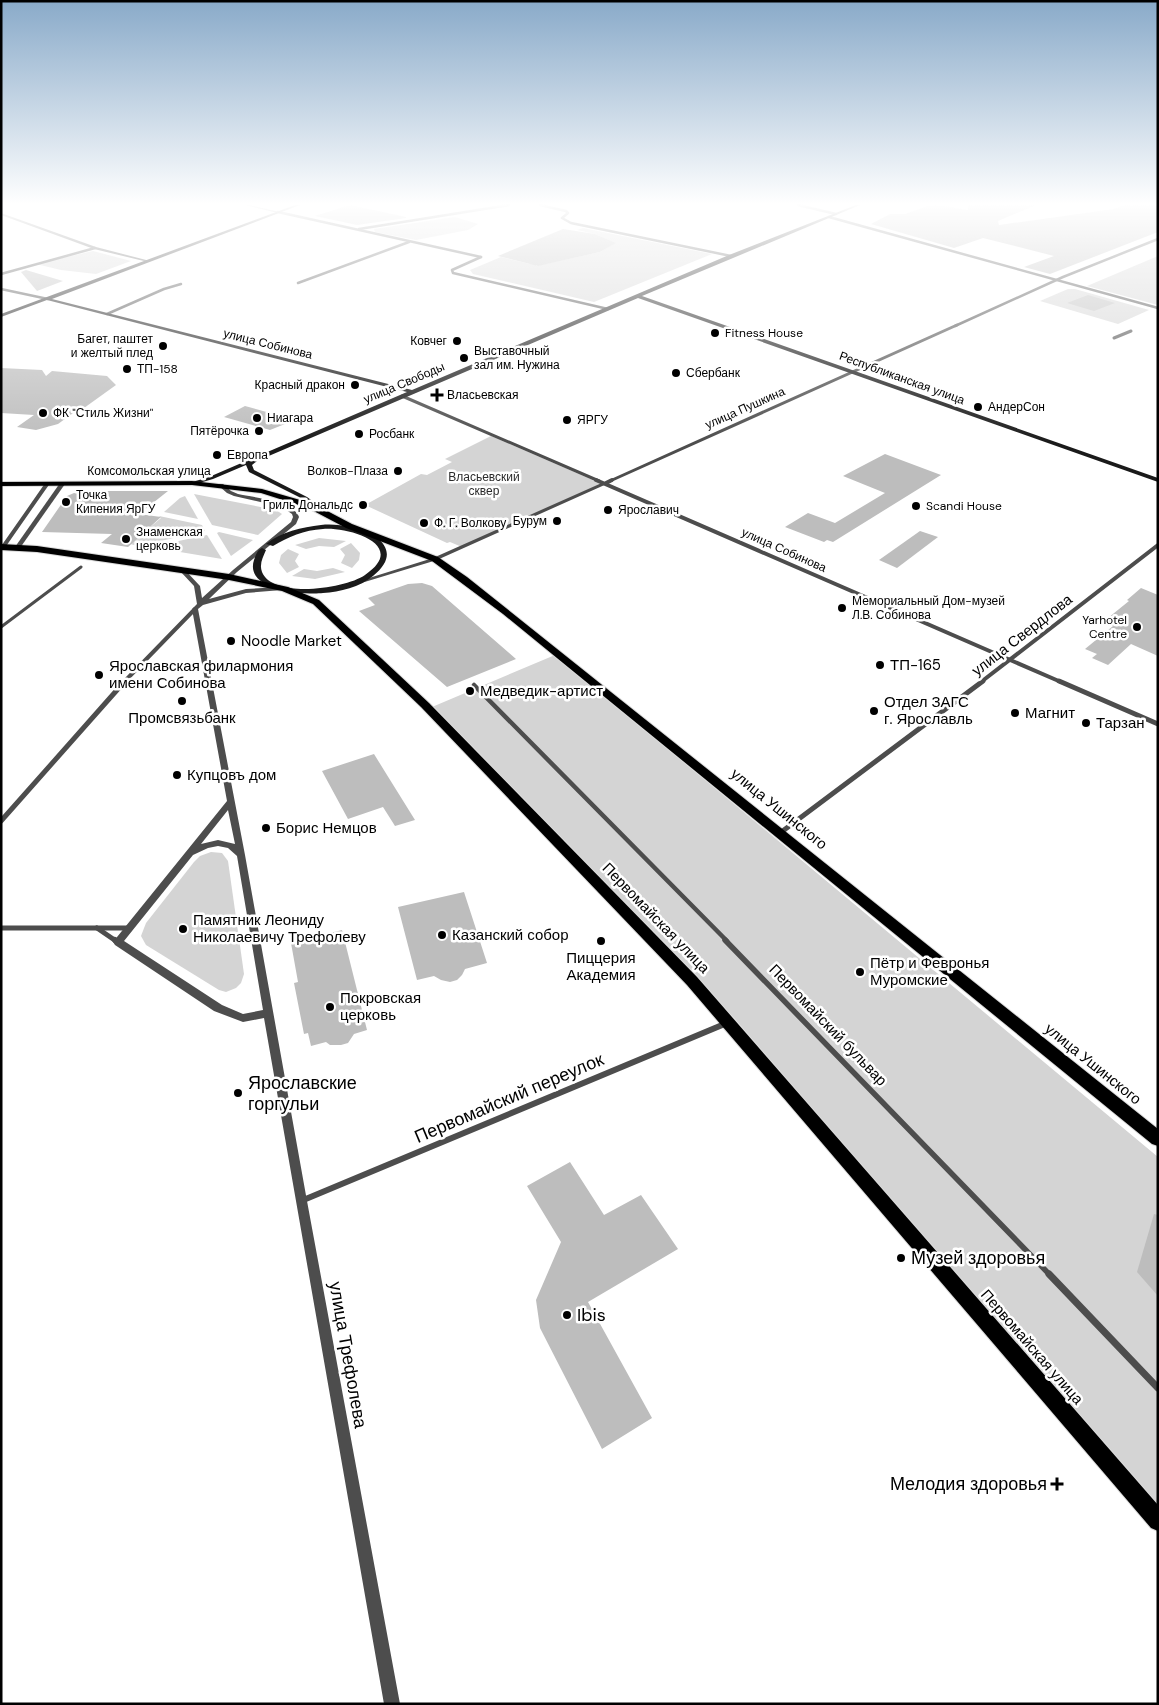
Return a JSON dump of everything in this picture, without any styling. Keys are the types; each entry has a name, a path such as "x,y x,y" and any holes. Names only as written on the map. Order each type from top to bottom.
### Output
{"main road":[{"path":"1,316 86,285"},
{"name":"улица Свободы","path":"192,483 211,478 608,309 657,285"},
{"name":"улица Свободы","path":"608,309 629,296 661,285"},
{"name":"Республиканская улица","path":"639,293 1158,480"},
{"name":"улица Собинова","path":"48,299 413,392"},
{"name":"Комсомольская улица","path":"255,459 248,465 251,471 306,498 323,511"},
{"name":"улица Свободы","path":"221,485 226,476 237,467"},
{"name":"Комсомольская улица","path":"1,484 192,483 221,485 284,497 323,511 362,531"},
{"path":"262,550 256,561 258,572 268,582 284,589 311,592 339,588 365,578 381,564 384,556 384,548 372,536 362,531 339,527 314,528 289,534 270,544"},
{"name":"улица Ушинского","path":"362,531 435,559 498,606 1158,1139"},
{"name":"Первомайская улица","path":"2,547 18,547 229,577 284,589 316,602 424,705 546,828 729,1022 1158,1521"}],"street":[{"path":"107,314 164,288 179,285"},
{"path":"503,285 608,309"},
{"name":"улица Пушкина","path":"339,588 435,559 1047,285"},
{"path":"1073,285 1158,308"},
{"name":"улица Собинова","path":"1,289 48,299"},
{"path":"1114,338 1131,331"},
{"name":"улица Собинова","path":"402,396 1158,724"},
{"path":"2,547 46,484"},
{"path":"18,547 62,484"},
{"path":"1,821 136,668 197,606 294,522 295,513 284,506 236,495 224,489 221,485"},
{"name":"улица Свердлова","path":"780,833 1011,660 1158,545"},
{"path":"1,627 81,566"},
{"name":"улица Трефолева","path":"183,570 197,586 197,606 231,801 392,1704"},
{"path":"197,606 246,591 284,589"},
{"name":"Первомайский бульвар","path":"474,685 736,948 936,1154 1158,1388"},
{"path":"118,942 231,801"},
{"path":"186,858 202,847 219,843 233,846 241,855"},
{"path":"1,928 129,928"},
{"path":"97,928 218,1008 243,1018 268,1013"},
{"name":"Первомайский переулок","path":"301,1201 729,1022"}],"green space":[{"path":"519,285 637,285 594,302"},
{"path":"1158,285 1158,305 1087,286"},
{"path":"1068,289 1075,289 1149,310 1118,324 1040,301"},
{"name":"Власьевский сквер","path":"491,436 602,484 462,547 450,542 447,543 365,505 421,474 427,475 452,462 445,459"},
{"path":"194,494 276,510 282,514 258,535 212,525"},
{"path":"185,496 198,519 164,512"},
{"path":"159,516 202,525 205,531 138,546 130,544 161,518"},
{"path":"217,533 253,540 231,556"},
{"path":"207,535 222,559 150,547"},
{"path":"319,538 346,541 334,547 319,546 306,549 295,545"},
{"path":"351,543 360,553 359,560 352,568 341,563 345,555 340,549"},
{"path":"288,549 299,554 295,561 299,567 287,573 279,563 281,555"},
{"path":"333,568 345,572 315,579 292,576 304,569 317,571"},
{"path":"555,655 1158,1157 1158,1511 734,1018 432,707"},
{"path":"211,852 222,853 228,861 244,974 241,983 236,988 226,992 219,990 146,945 141,936 146,923 194,862 200,856"}],"building":[{"path":"32,285 54,285 37,291"},
{"path":"1088,295 1115,303 1094,311 1067,303"},
{"path":"1,368 42,370 46,376 52,371 107,376 116,385 58,424 36,430 17,427 34,415 1,413"},
{"name":"Ниагара","path":"245,406 295,420 270,430 224,417"},
{"path":"885,454 941,475 833,542 827,540 824,542 785,527 808,513 835,523 885,493 843,476"},
{"path":"168,491 139,514 161,517 128,547 101,543 112,534 42,532 67,496 74,493"},
{"path":"920,531 938,537 897,568 879,560"},
{"path":"422,583 432,586 516,659 447,687 359,611 375,605 368,598 408,584"},
{"name":"Yarhotel Centre","path":"1141,588 1158,595 1158,656 1131,644 1108,665 1092,658 1097,654 1085,649 1113,626 1103,622 1129,601 1127,600"},
{"path":"374,754 415,820 395,826 383,807 348,819 322,771"},
{"name":"Казанский собор","path":"464,892 487,963 465,969 457,980 450,982 434,976 417,980 398,907"},
{"name":"Покровская церковь","path":"342,930 367,1030 354,1034 348,1043 341,1045 330,1045 326,1042 311,1046 308,1033 304,1034 294,983 298,982 291,943"},
{"name":"Ibis","path":"570,1162 604,1215 641,1195 678,1249 588,1302 652,1418 602,1449 540,1328 536,1300 561,1242 527,1186"},
{"path":"1154,1214 1158,1215 1158,1296 1137,1272"}],"place":[{"name":"Fitness House","path":"715,333"},
{"name":"Ковчег","path":"457,341"},
{"name":"Багет, паштет и желтый плед","path":"163,346"},
{"name":"Выставочный зал им. Нужина","path":"464,358"},
{"name":"ТП-158","path":"127,369"},
{"name":"Сбербанк","path":"676,373"},
{"name":"Красный дракон","path":"355,385"},
{"name":"Власьевская","path":"437,395"},
{"name":"АндерСон","path":"978,407"},
{"name":"ФК \"Стиль Жизни\"","path":"43,413"},
{"name":"Ниагара","path":"257,418"},
{"name":"ЯРГУ","path":"567,420"},
{"name":"Пятёрочка","path":"259,431"},
{"name":"Росбанк","path":"359,434"},
{"name":"Европа","path":"217,455"},
{"name":"Волков-Плаза","path":"398,471"},
{"name":"Точка Кипения ЯрГУ","path":"66,502"},
{"name":"Гриль Дональдс","path":"363,505"},
{"name":"Scandi House","path":"916,506"},
{"name":"Ярославич","path":"608,510"},
{"name":"Бурум","path":"557,521"},
{"name":"Ф. Г. Волкову","path":"424,523"},
{"name":"Знаменская церковь","path":"126,539"},
{"name":"Мемориальный Дом-музей Л.В. Собинова","path":"842,608"},
{"name":"Yarhotel Centre","path":"1137,627"},
{"name":"Noodle Market","path":"231,641"},
{"name":"ТП-165","path":"880,665"},
{"name":"Ярославская филармония имени Собинова","path":"99,675"},
{"name":"Медведик-артист","path":"470,691"},
{"name":"Промсвязьбанк","path":"182,701"},
{"name":"Отдел ЗАГС г. Ярославль","path":"874,711"},
{"name":"Магнит","path":"1015,713"},
{"name":"Тарзан","path":"1086,723"},
{"name":"Купцовъ дом","path":"177,775"},
{"name":"Борис Немцов","path":"266,828"},
{"name":"Памятник Леониду Николаевичу Трефолеву","path":"183,929"},
{"name":"Казанский собор","path":"442,935"},
{"name":"Пиццерия Академия","path":"601,941"},
{"name":"Пётр и Февронья Муромские","path":"860,972"},
{"name":"Покровская церковь","path":"330,1007"},
{"name":"Ярославские горгульи","path":"238,1093"},
{"name":"Музей здоровья","path":"901,1258"},
{"name":"Ibis","path":"567,1315"},
{"name":"Мелодия здоровья","path":"1057,1484"}]}
